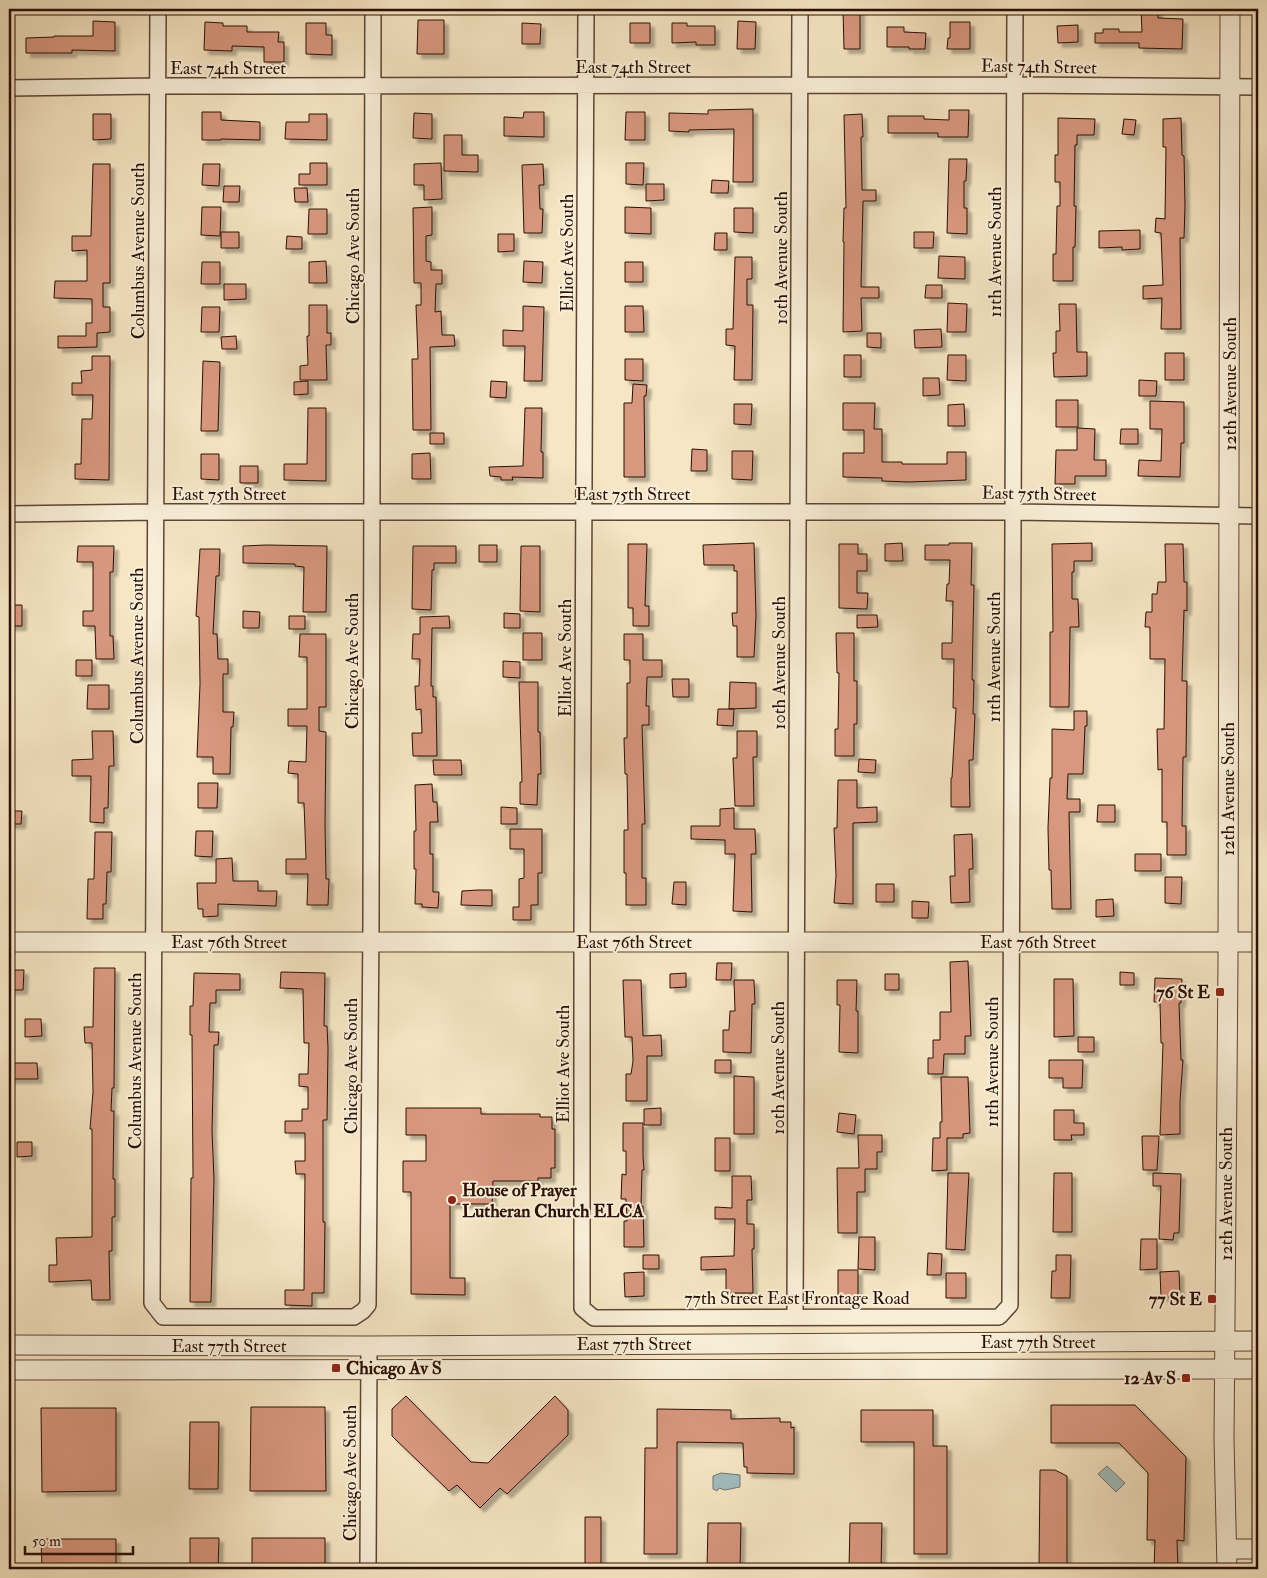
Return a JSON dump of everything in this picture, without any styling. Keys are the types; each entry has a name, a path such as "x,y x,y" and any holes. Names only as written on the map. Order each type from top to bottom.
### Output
{"street":[{"name":"Columbus Avenue South","path":"158,9 152,1303 163,1317 354,1317 363,1311"},
{"name":"Chicago Ave South","path":"363,1311 368,1305 371,942 372,9"},
{"name":"Elliot Ave South","path":"582,1308 586,9"},
{"name":"10th Avenue South","path":"795,1316 800,9"},
{"name":"11th Avenue South","path":"1010,1305 1015,9"},
{"name":"12th Avenue South","path":"1227,1569 1224,1369 1230,516 1230,9"},
{"name":"East 74th Street","path":"9,88 1015,84 1258,87"},
{"name":"East 75th Street","path":"9,514 156,512 1013,512 1258,516"},
{"name":"East 76th Street","path":"9,942 1258,942"},
{"name":"77th Street East Frontage Road","path":"582,1308 594,1318 795,1316 998,1317 1010,1305"},
{"name":"East 77th Street","path":"9,1345 369,1346 1258,1341"},
{"name":"Chicago Ave South","path":"368,1569 369,1346"},
{"name":"East 77th Street","path":"9,1370 1258,1369"},
{"path":"1227,1549 1258,1549"}],"water":[{"path":"1107,1466 1125,1483 1116,1492 1098,1474"},
{"path":"721,1473 740,1475 740,1487 725,1490 719,1488 717,1491 713,1489 713,1476"}],"building":[{"path":"843,9 860,9 860,49 844,49"},
{"path":"1141,9 1158,9 1158,18 1183,19 1182,49 1139,48 1139,43 1095,43 1095,33 1103,33 1103,29 1119,29 1119,32 1142,32"},
{"path":"418,20 444,20 444,54 417,54"},
{"path":"93,21 115,22 115,51 72,50 72,53 26,53 26,38 93,36"},
{"path":"738,21 756,22 755,49 737,49"},
{"path":"205,22 223,23 223,26 247,26 247,32 279,32 278,42 284,42 284,62 264,62 264,47 232,46 232,51 204,50"},
{"path":"950,22 970,22 970,49 947,49 948,38 950,38"},
{"path":"306,23 326,23 326,35 332,35 332,55 306,54"},
{"path":"522,23 541,24 540,44 522,44"},
{"path":"630,23 650,23 650,43 630,43"},
{"path":"672,23 687,23 687,26 715,26 715,45 696,45 696,42 672,43"},
{"path":"1078,25 1078,42 1058,43 1057,26"},
{"path":"887,27 904,27 904,32 926,33 925,49 887,47"},
{"path":"753,109 753,182 733,182 734,129 689,130 689,132 669,131 669,113 708,114 708,110"},
{"path":"949,110 969,110 968,137 938,137 938,133 888,133 888,116 924,116 924,119 949,120"},
{"path":"202,112 221,112 221,120 260,122 260,140 202,140"},
{"path":"524,112 544,112 544,137 504,136 504,117 523,118"},
{"path":"626,112 645,112 645,140 625,140"},
{"path":"414,113 432,114 432,139 413,138"},
{"path":"93,114 111,114 111,139 93,140"},
{"path":"309,114 327,114 327,140 285,139 286,122 309,122"},
{"path":"862,114 862,190 876,190 876,201 863,201 861,287 879,287 879,298 861,298 862,331 843,332 843,242 844,208 846,208 844,115"},
{"path":"1058,118 1095,119 1094,135 1077,135 1077,145 1075,145 1074,206 1076,206 1073,281 1053,281 1053,254 1056,254 1057,206 1060,206 1060,182 1055,182 1055,155 1058,155"},
{"path":"1181,118 1185,206 1184,238 1180,238 1181,329 1161,329 1162,298 1143,299 1143,286 1163,285 1161,233 1155,232 1156,218 1165,219 1166,147 1163,147 1163,119"},
{"path":"1124,119 1136,120 1134,135 1122,134"},
{"path":"444,135 462,135 462,155 478,155 478,172 444,171"},
{"path":"949,159 967,159 966,181 964,181 964,208 967,208 967,234 947,233"},
{"path":"310,163 327,163 327,185 299,185 299,174 310,174"},
{"path":"441,163 442,199 424,200 424,185 414,185 414,164"},
{"path":"626,163 644,163 643,185 626,184"},
{"path":"93,164 110,164 110,283 103,283 103,307 110,307 110,332 97,333 97,347 58,348 58,336 86,336 86,323 92,323 92,299 54,298 55,281 87,281 87,250 72,251 72,236 91,236"},
{"path":"203,164 220,164 219,186 202,185"},
{"path":"543,164 544,185 539,185 540,209 543,209 542,233 524,233 522,165"},
{"path":"712,180 729,181 728,193 711,193"},
{"path":"646,184 664,184 664,200 646,201"},
{"path":"224,186 240,186 239,202 223,202"},
{"path":"294,188 307,188 308,202 295,202"},
{"path":"202,207 221,207 220,236 201,235"},
{"path":"432,207 432,235 426,236 426,261 431,262 431,270 442,270 442,284 436,284 435,312 441,311 442,335 454,335 455,346 430,347 431,430 413,430 412,359 418,359 416,305 421,305 421,283 414,283 413,208"},
{"path":"625,207 651,208 651,234 625,233"},
{"path":"734,208 753,208 753,233 734,232"},
{"path":"309,209 327,209 327,234 308,234"},
{"path":"1140,230 1140,249 1122,250 1122,247 1099,248 1099,231"},
{"path":"221,232 239,232 239,248 221,248"},
{"path":"914,232 934,232 933,248 914,248"},
{"path":"715,233 727,233 727,250 714,250"},
{"path":"498,234 514,234 514,251 498,252"},
{"path":"287,236 302,237 302,249 286,249"},
{"path":"939,256 965,257 965,279 938,278"},
{"path":"735,257 752,257 752,279 747,279 747,305 753,305 752,380 734,380 735,346 726,345 726,329 733,329"},
{"path":"326,261 327,283 309,283 309,262"},
{"path":"524,261 543,262 542,283 523,282"},
{"path":"202,262 220,262 220,284 201,284"},
{"path":"625,262 643,262 643,282 625,282"},
{"path":"224,284 246,284 246,299 224,300"},
{"path":"926,285 942,285 942,298 925,298"},
{"path":"948,303 967,304 966,332 947,332"},
{"path":"1059,304 1076,304 1077,352 1087,352 1087,376 1054,377 1053,353 1056,353 1056,331 1060,331"},
{"path":"309,305 327,305 327,333 331,333 331,345 326,345 327,380 300,380 300,366 308,365"},
{"path":"523,306 544,307 542,381 524,381 525,346 503,346 503,330 523,331"},
{"path":"625,306 643,306 644,332 625,332"},
{"path":"202,307 220,307 219,332 201,332"},
{"path":"941,329 942,347 915,348 914,330"},
{"path":"867,333 881,333 881,348 867,347"},
{"path":"236,336 237,349 222,349 221,337"},
{"path":"1165,353 1184,353 1184,380 1165,380"},
{"path":"844,355 861,355 861,377 844,377"},
{"path":"948,355 966,355 966,381 947,380"},
{"path":"92,356 110,356 109,480 75,479 75,464 81,464 82,419 92,419 93,395 72,395 72,383 82,383 81,371 92,370"},
{"path":"625,359 643,359 643,381 625,380"},
{"path":"203,361 220,362 218,431 201,431"},
{"path":"923,378 939,378 940,395 923,396"},
{"path":"1139,380 1157,381 1156,396 1139,396"},
{"path":"308,381 308,394 294,395 294,382"},
{"path":"491,381 507,382 506,398 490,397"},
{"path":"633,384 647,385 646,396 644,396 645,477 624,477 624,403 632,403"},
{"path":"1056,400 1078,400 1078,427 1056,427"},
{"path":"1150,401 1184,402 1184,443 1181,443 1180,477 1138,476 1139,460 1161,461 1162,429 1150,429"},
{"path":"843,403 875,403 874,429 882,429 882,462 947,464 947,452 966,452 966,480 909,482 882,481 882,478 843,477 843,453 864,453 864,430 843,430"},
{"path":"734,404 752,404 751,425 734,424"},
{"path":"964,404 965,426 948,426 948,405"},
{"path":"308,408 326,408 326,481 284,480 284,464 307,464"},
{"path":"525,408 542,408 541,452 543,452 543,478 512,477 513,480 501,480 501,477 490,476 489,467 523,466"},
{"path":"1077,428 1095,429 1094,460 1106,460 1106,476 1075,476 1075,484 1055,484 1056,450 1077,450"},
{"path":"1121,429 1138,429 1138,444 1120,444"},
{"path":"430,433 444,433 444,444 430,444"},
{"path":"692,449 707,450 707,471 691,471"},
{"path":"732,451 753,451 752,480 732,479"},
{"path":"430,453 431,479 412,479 412,454"},
{"path":"201,454 219,454 219,480 201,479"},
{"path":"240,466 258,466 258,483 240,483"},
{"path":"754,543 756,616 754,657 737,657 737,626 733,626 732,613 737,613 737,571 734,571 734,565 704,565 703,545"},
{"path":"902,543 903,561 885,561 885,544"},
{"path":"949,543 972,543 971,585 974,585 972,680 974,680 973,714 975,714 973,760 969,760 970,807 951,807 956,708 953,708 954,659 942,659 942,643 952,643 953,601 946,601 950,560 925,560 925,545 949,545"},
{"path":"1092,543 1092,561 1074,561 1074,572 1072,572 1072,599 1078,599 1079,627 1070,627 1069,707 1050,707 1050,632 1053,632 1052,544"},
{"path":"628,544 647,544 645,606 649,606 649,626 633,626 633,608 628,608"},
{"path":"839,544 858,544 858,554 867,554 867,571 857,571 857,593 868,593 867,609 839,608"},
{"path":"1165,544 1183,544 1184,582 1187,582 1187,611 1184,610 1182,681 1187,681 1186,757 1183,757 1182,826 1186,826 1186,855 1167,855 1167,822 1162,822 1162,769 1158,770 1157,729 1164,729 1165,659 1150,659 1150,627 1145,627 1146,612 1152,612 1152,594 1157,594 1158,582 1166,582"},
{"path":"479,545 497,545 497,562 479,562"},
{"path":"78,546 114,546 113,572 110,572 110,636 113,636 114,659 96,659 95,626 83,626 83,611 93,611 93,562 77,562"},
{"path":"243,546 327,546 326,612 303,612 304,567 295,566 295,564 243,563"},
{"path":"413,546 456,546 456,563 434,563 434,570 432,570 431,610 412,609"},
{"path":"521,546 540,546 540,612 520,611"},
{"path":"200,549 220,549 219,576 216,576 213,634 217,634 218,659 228,659 228,674 223,674 223,712 234,712 233,727 231,727 230,774 213,774 213,757 197,757 200,684 199,617 196,616"},
{"path":"9,605 22,605 22,626 9,626"},
{"path":"243,611 260,612 259,628 243,628"},
{"path":"504,613 520,614 520,628 504,628"},
{"path":"857,615 877,615 878,627 857,628"},
{"path":"289,616 305,616 305,629 289,629"},
{"path":"449,616 450,628 432,628 431,686 433,686 433,697 436,697 437,756 413,756 412,733 422,733 421,709 416,710 415,686 419,686 420,659 412,659 413,634 420,634 420,617"},
{"path":"523,633 542,633 542,660 523,660"},
{"path":"836,633 854,633 854,681 857,681 857,724 854,724 854,756 835,756 835,729 838,729 839,673 837,673"},
{"path":"300,634 326,634 326,707 319,707 319,731 326,732 325,824 326,879 329,879 328,905 307,905 308,874 286,874 286,859 306,859 304,803 298,803 298,774 288,773 289,761 306,762 307,726 288,726 288,709 307,709 307,657 299,657"},
{"path":"624,634 643,634 643,660 662,660 662,677 647,677 646,706 649,706 649,725 642,725 645,824 642,824 642,878 646,878 646,905 626,905 624,830 628,830 624,738 627,738 627,683 630,683 630,660 624,660"},
{"path":"76,660 92,660 92,676 76,676"},
{"path":"503,661 520,662 520,678 503,677"},
{"path":"672,679 689,679 689,697 673,697"},
{"path":"519,682 538,682 538,732 540,732 541,774 538,774 537,805 520,804 520,782 522,782"},
{"path":"730,682 756,683 756,708 729,709"},
{"path":"88,685 109,685 109,709 87,709"},
{"path":"718,709 734,709 733,726 717,725"},
{"path":"1074,711 1087,711 1087,726 1085,726 1083,774 1068,774 1067,799 1080,799 1080,812 1069,812 1071,909 1052,909 1048,828 1050,778 1052,778 1052,729 1074,730"},
{"path":"92,731 113,731 114,766 109,766 108,808 104,808 104,823 90,822 91,776 72,776 72,760 93,759"},
{"path":"737,731 757,731 757,757 753,757 754,806 735,806 733,758 737,758"},
{"path":"859,759 876,760 875,773 858,772"},
{"path":"433,760 461,760 462,775 434,775"},
{"path":"838,780 857,780 857,808 877,807 877,822 853,823 853,904 834,903 836,876 834,828 837,828"},
{"path":"198,783 218,783 217,808 198,808"},
{"path":"432,784 433,802 437,802 438,822 430,822 430,854 433,854 433,892 439,892 438,908 422,907 422,904 415,904 415,785"},
{"path":"1098,805 1115,805 1115,822 1097,822"},
{"path":"501,807 517,808 517,824 501,824"},
{"path":"734,808 734,829 755,829 756,854 751,854 752,912 733,911 735,854 725,854 725,840 691,839 691,826 720,826 720,809"},
{"path":"9,811 22,811 21,824 9,824"},
{"path":"510,829 542,829 542,873 538,873 538,905 531,905 531,920 513,920 513,907 519,907 519,879 524,878 524,849 510,849"},
{"path":"196,831 213,831 212,857 195,856"},
{"path":"95,832 112,832 111,872 107,872 106,904 103,904 103,919 87,919 88,879 94,879"},
{"path":"972,834 973,869 969,869 970,902 951,903 950,876 955,876 954,835"},
{"path":"1135,854 1161,854 1161,871 1135,871"},
{"path":"232,858 233,881 258,881 258,891 277,891 276,906 218,904 218,916 203,917 203,909 198,909 197,883 216,883 216,859"},
{"path":"1165,877 1182,877 1181,904 1165,903"},
{"path":"674,882 686,882 686,905 672,904"},
{"path":"876,884 894,884 894,902 876,902"},
{"path":"492,890 492,906 461,905 462,891"},
{"path":"1113,899 1114,916 1096,917 1096,900"},
{"path":"912,901 929,902 928,918 912,918"},
{"path":"968,961 971,1036 965,1036 965,1054 944,1054 943,1074 928,1074 928,1058 933,1058 933,1040 940,1040 940,1012 951,1012 950,962"},
{"path":"717,963 732,963 731,980 716,980"},
{"path":"94,968 115,968 114,1088 112,1088 111,1111 114,1111 113,1179 115,1179 115,1217 112,1217 112,1251 109,1251 110,1300 92,1300 91,1280 49,1282 49,1265 57,1265 56,1238 92,1237 92,1129 90,1129 93,1092 92,1043 85,1043 84,1027 93,1027"},
{"path":"9,970 24,970 23,990 9,990"},
{"path":"281,972 325,973 324,1026 327,1026 328,1048 327,1120 323,1120 324,1293 312,1293 312,1306 285,1305 285,1290 304,1290 305,1174 296,1174 295,1161 305,1161 305,1133 285,1133 285,1121 302,1121 302,1109 308,1109 308,1087 299,1086 299,1074 308,1074 309,1043 304,1043 303,989 280,988"},
{"path":"1120,972 1134,973 1134,985 1120,985"},
{"path":"194,973 240,974 240,990 216,990 216,1003 210,1003 209,1032 219,1032 218,1045 214,1045 212,1131 214,1179 211,1302 190,1302 191,1178 193,1178 190,1006 193,1006"},
{"path":"686,973 686,987 670,988 670,974"},
{"path":"885,974 899,974 899,990 885,990"},
{"path":"1155,978 1182,979 1181,1003 1179,1003 1181,1060 1183,1060 1180,1134 1160,1135 1163,1043 1161,1043 1160,1002 1154,1002"},
{"path":"1054,979 1073,979 1074,1036 1054,1037"},
{"path":"623,980 641,980 643,1036 661,1035 662,1056 647,1056 647,1101 626,1101 626,1074 631,1074 633,1061 632,1037 625,1037"},
{"path":"734,980 754,980 755,1004 752,1004 751,1053 723,1052 723,1030 729,1030 730,1011 735,1011"},
{"path":"837,980 857,980 858,1053 839,1052 840,1005 837,1005"},
{"path":"25,1019 41,1019 42,1036 25,1037"},
{"path":"1078,1037 1094,1037 1094,1052 1078,1052"},
{"path":"715,1060 731,1060 731,1073 715,1073"},
{"path":"1049,1060 1083,1060 1082,1088 1063,1088 1063,1078 1049,1078"},
{"path":"9,1063 37,1063 38,1079 9,1079"},
{"path":"734,1076 754,1077 754,1134 734,1134"},
{"path":"941,1077 968,1077 970,1133 963,1134 963,1138 947,1138 947,1170 932,1171 933,1138 940,1138 940,1122 942,1122"},
{"name":"House of Prayer Lutheran Church ELCA","path":"406,1108 481,1108 481,1114 540,1114 540,1117 552,1117 552,1129 555,1129 555,1168 551,1168 551,1178 538,1178 538,1181 493,1181 492,1204 450,1204 450,1278 465,1278 465,1295 411,1294 411,1192 403,1192 403,1161 426,1161 426,1135 406,1135"},
{"path":"661,1108 661,1125 644,1125 644,1109"},
{"path":"1054,1110 1074,1110 1074,1123 1084,1123 1084,1135 1071,1135 1072,1140 1054,1140"},
{"path":"839,1113 856,1115 854,1134 837,1132"},
{"path":"623,1123 643,1123 644,1170 642,1170 641,1206 643,1206 644,1247 624,1247 624,1221 627,1221 626,1199 621,1199 622,1174 626,1175 626,1151 623,1151"},
{"path":"858,1135 882,1135 882,1152 877,1152 877,1169 865,1169 865,1192 857,1192 857,1233 838,1233 837,1168 859,1168"},
{"path":"1142,1136 1159,1136 1157,1170 1143,1170"},
{"path":"715,1138 730,1138 730,1171 715,1171"},
{"path":"17,1142 32,1142 32,1156 17,1157"},
{"path":"948,1173 969,1173 965,1250 946,1249"},
{"path":"1054,1173 1072,1173 1072,1232 1053,1232"},
{"path":"1153,1173 1181,1174 1179,1233 1174,1233 1173,1240 1159,1239 1161,1186 1153,1186"},
{"path":"732,1176 751,1176 752,1200 747,1200 747,1224 754,1224 754,1249 752,1249 753,1293 726,1293 726,1269 701,1270 701,1257 734,1256 735,1219 715,1219 715,1207 732,1208"},
{"path":"859,1237 875,1237 875,1270 858,1269"},
{"path":"1141,1239 1157,1239 1157,1269 1140,1270"},
{"path":"928,1253 942,1254 941,1275 927,1275"},
{"path":"643,1255 659,1255 659,1269 643,1269"},
{"path":"1056,1255 1071,1255 1070,1298 1051,1298 1052,1271 1056,1271"},
{"path":"838,1270 858,1270 858,1298 838,1298"},
{"path":"1179,1271 1180,1297 1161,1297 1160,1272"},
{"path":"644,1272 644,1296 625,1297 624,1273"},
{"path":"946,1273 966,1273 966,1298 946,1298"},
{"path":"406,1396 471,1462 488,1463 555,1396 568,1410 568,1435 507,1494 500,1488 480,1508 457,1485 449,1491 392,1436 392,1409"},
{"path":"1051,1405 1135,1405 1186,1457 1184,1541 1177,1540 1178,1569 1154,1569 1155,1540 1147,1540 1148,1473 1119,1443 1051,1443"},
{"path":"251,1407 325,1407 326,1491 250,1491"},
{"path":"41,1408 116,1408 116,1491 42,1492"},
{"path":"657,1409 731,1410 731,1419 780,1418 780,1422 791,1422 791,1428 794,1427 794,1474 747,1473 747,1467 744,1467 743,1443 677,1442 677,1554 644,1554 645,1448 657,1448"},
{"path":"861,1410 933,1410 933,1446 947,1446 947,1554 914,1554 914,1442 861,1442"},
{"path":"190,1422 219,1422 218,1489 189,1489"},
{"path":"1040,1470 1055,1470 1067,1476 1067,1569 1039,1569"},
{"path":"585,1517 601,1517 601,1569 585,1569"},
{"path":"708,1523 741,1523 740,1569 707,1569"},
{"path":"850,1523 882,1523 881,1569 849,1569"},
{"path":"190,1538 219,1538 218,1569 190,1569"},
{"path":"252,1538 325,1538 325,1569 252,1569"},
{"path":"41,1539 116,1539 116,1569 42,1569"}],"place":[{"name":"76 St E","path":"1220,992"},
{"name":"House of Prayer Lutheran Church ELCA","path":"452,1200"},
{"name":"77 St E","path":"1212,1299"},
{"name":"Chicago Av S","path":"336,1368"},
{"name":"12 Av S","path":"1186,1378"}]}
